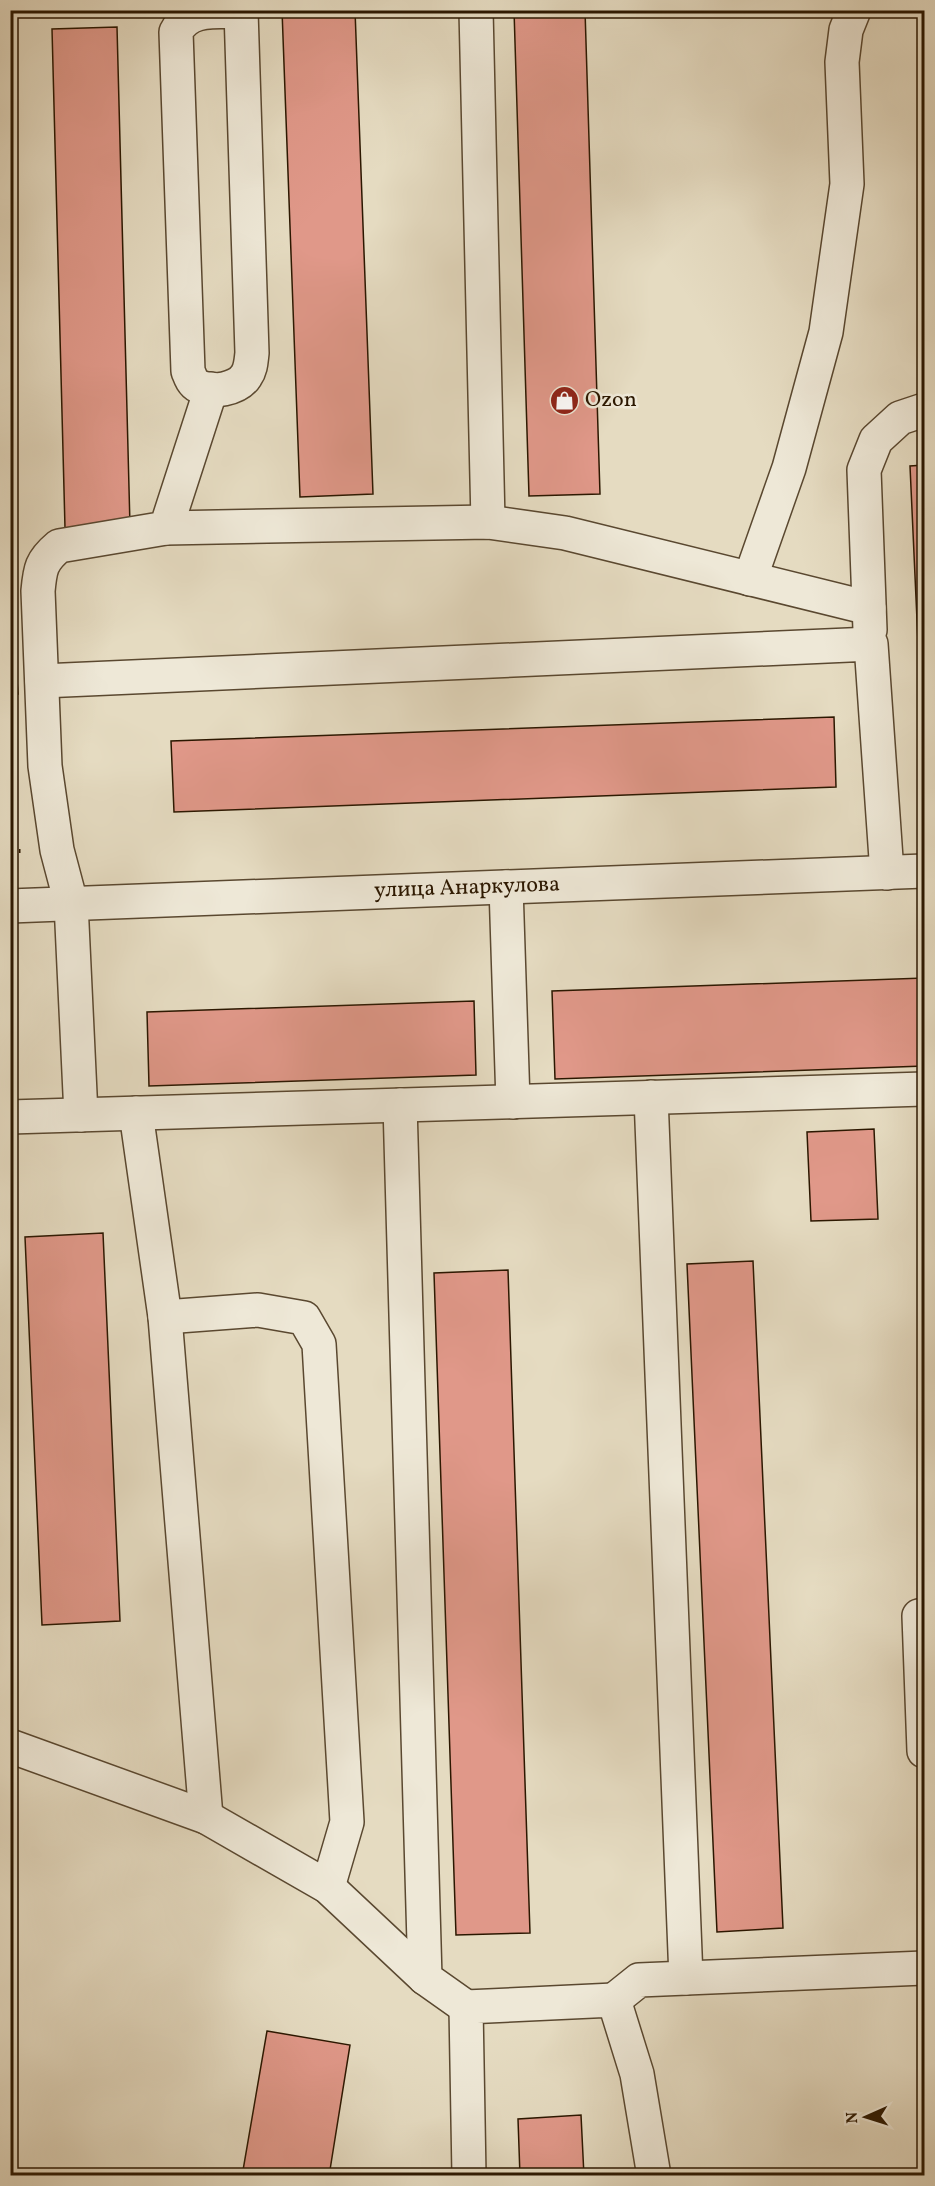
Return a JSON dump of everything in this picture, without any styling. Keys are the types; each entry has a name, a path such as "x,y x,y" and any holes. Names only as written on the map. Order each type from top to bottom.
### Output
{"street":[{"path":"476,10 489,522"},
{"path":"750,579 789,468 826,333 847,184 842,62 846,30 854,10"},
{"path":"241,11 251,364 240,384 230,388 211,389 200,387 192,381 188,370 176,32 180,23 196,13 241,11"},
{"path":"166,528 211,389"},
{"path":"886,873 869,608 864,470 876,440 900,418 924,410"},
{"path":"81,1115 71,903 57,850 47,777 38,591 40,573 47,556 59,546 166,528 489,522 565,533 869,608"},
{"path":"42,681 871,644"},
{"name":"улица Анаркулова","path":"10,906 924,871"},
{"path":"506,887 513,1102"},
{"path":"10,1117 924,1089"},
{"path":"651,1097 686,1978"},
{"path":"400,1105 425,1978"},
{"path":"136,1113 165,1317 206,1817"},
{"path":"165,1317 258,1310 304,1318 319,1344 346,1822 328,1887"},
{"path":"924,1615 919,1616 924,1751"},
{"path":"10,1746 206,1817 328,1887 425,1978 466,2007 614,2000 639,1980 924,1968"},
{"path":"614,2000 637,2074 654,2175"},
{"path":"466,2007 469,2175"}],"building":[{"path":"282,10 355,10 373,494 300,497"},
{"path":"514,10 585,10 600,494 529,496"},
{"path":"117,27 130,526 65,528 52,29"},
{"path":"924,465 924,774 910,466"},
{"path":"10,580 18,694 10,695"},
{"path":"834,717 836,787 174,812 171,741"},
{"path":"924,978 924,1066 555,1079 552,991"},
{"path":"474,1001 476,1075 149,1086 147,1012"},
{"path":"874,1129 878,1219 811,1221 807,1132"},
{"path":"103,1233 120,1621 42,1625 25,1237"},
{"path":"753,1261 783,1928 717,1932 687,1264"},
{"path":"508,1270 530,1933 456,1935 434,1273"},
{"path":"267,2031 350,2045 329,2176 242,2176"},
{"path":"581,2115 584,2176 520,2176 518,2119"}],"place":[{"name":"Ozon","path":"564,400"}]}
